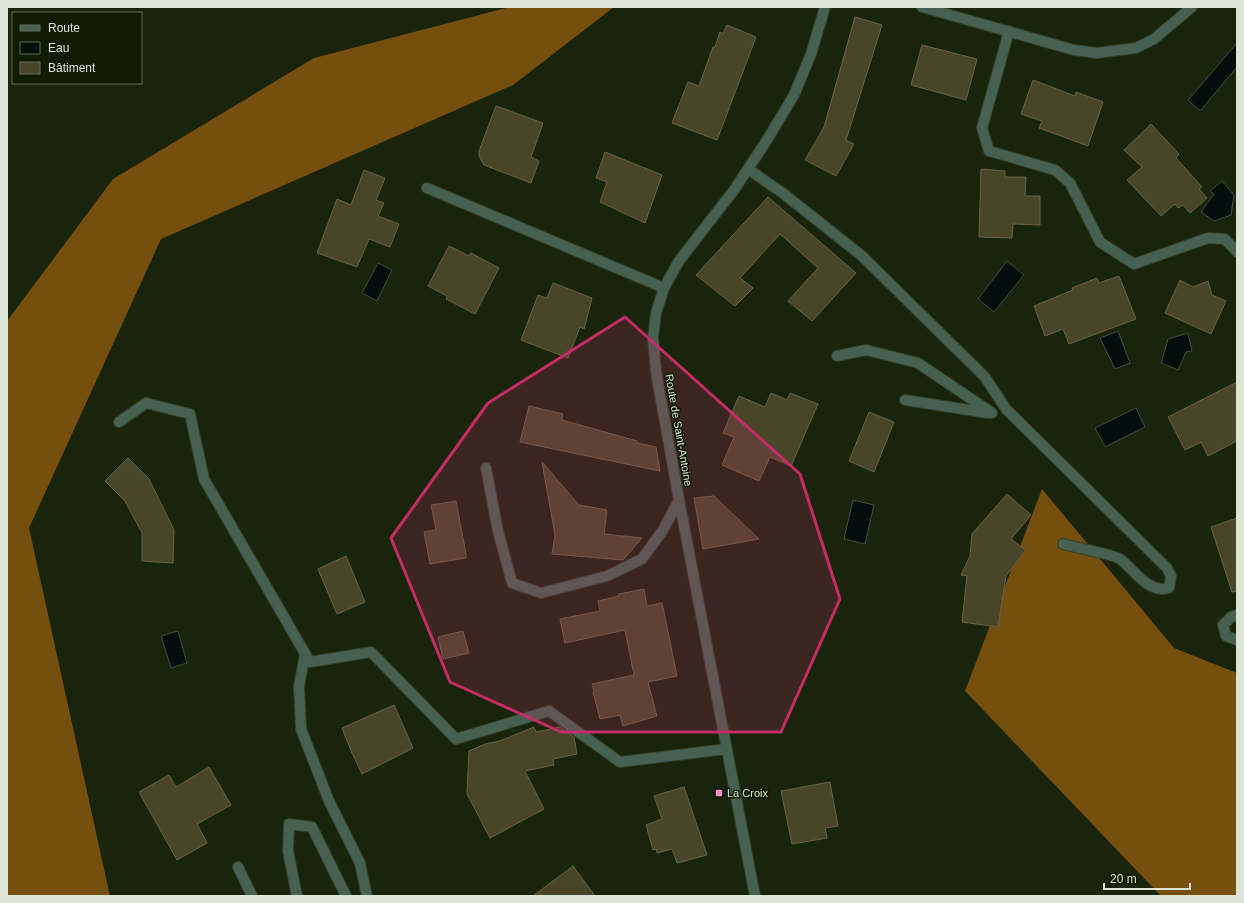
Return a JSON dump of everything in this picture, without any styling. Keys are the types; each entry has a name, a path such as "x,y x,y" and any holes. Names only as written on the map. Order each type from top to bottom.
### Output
{"street":[{"name":"Route de Saint-Antoine","path":"755,896 656,372 653,338 656,313 664,288 680,261 699,234 734,190 794,95 811,54 825,7"},
{"path":"922,7 1074,50 1096,53 1136,48 1154,39 1192,7"},
{"path":"1009,32 982,128 989,151 1055,170 1070,183 1100,242 1134,264 1208,238 1225,239 1237,252"},
{"path":"748,169 784,194 862,256 985,377 1006,409 1167,568 1171,576 1168,588 1162,590 1154,588 1119,558 1062,544"},
{"path":"427,188 664,288"},
{"path":"837,356 866,350 918,363 992,413"},
{"path":"905,400 992,413 1006,409"},
{"path":"119,422 146,403 190,414 204,479 310,662 371,652 456,739 549,711 620,762 727,749"},
{"path":"486,468 498,532 512,583 541,593 607,576 642,559 663,530 680,500"},
{"path":"1237,615 1231,617 1223,625 1226,636 1237,640"},
{"path":"305,655 300,686 301,729 329,801 360,863 367,896"},
{"path":"297,896 288,851 289,824 312,827 346,896"},
{"path":"238,867 252,896"}],"highlighted area":[{"path":"625,317 800,474 840,599 781,732 561,732 450,682 391,538 488,403"}],"shaded area":[{"path":"510,7 614,7 513,85 161,239 29,528 110,896 7,896 7,321 113,179 314,58"},
{"path":"1042,489 1174,648 1237,673 1237,896 1161,896 965,691"}],"water":[{"path":"1237,43 1237,67 1200,111 1188,100"},
{"path":"1222,181 1234,195 1231,215 1214,221 1201,212 1214,194 1210,191"},
{"path":"1007,261 1024,275 994,312 978,299"},
{"path":"378,263 392,270 377,301 362,293"},
{"path":"1118,331 1130,363 1115,369 1100,338"},
{"path":"1188,333 1192,351 1186,352 1178,370 1161,363 1168,339"},
{"path":"1136,408 1145,427 1105,447 1095,428"},
{"path":"853,500 874,505 865,544 844,539"},
{"path":"178,631 187,663 171,668 161,636"}],"building":[{"path":"855,17 882,25 846,140 854,144 836,176 805,160 824,127"},
{"path":"727,25 756,37 717,140 672,123 688,82 699,86 713,47 715,47 720,32 723,34"},
{"path":"922,45 977,59 966,100 911,85"},
{"path":"1033,80 1075,96 1076,92 1103,102 1088,146 1039,128 1042,121 1021,114"},
{"path":"496,106 543,123 531,157 539,161 531,183 484,165 479,156 479,151"},
{"path":"1151,124 1179,154 1176,158 1202,187 1199,189 1207,198 1190,213 1183,205 1178,208 1175,204 1161,216 1127,180 1142,167 1124,150"},
{"path":"605,152 662,175 645,223 600,202 607,182 596,178"},
{"path":"981,169 1005,171 1005,177 1026,177 1025,196 1040,196 1040,225 1013,224 1012,238 979,237"},
{"path":"364,170 385,178 376,200 384,203 378,216 399,224 390,247 369,239 357,267 317,253 337,199 351,205"},
{"path":"768,197 856,273 812,321 788,301 818,268 780,234 740,278 753,288 735,306 696,275"},
{"path":"449,246 469,256 471,253 499,268 475,314 446,299 447,296 428,286"},
{"path":"1119,276 1136,319 1069,344 1063,329 1045,336 1034,306 1073,290 1072,288 1097,278 1099,283"},
{"path":"1180,280 1193,287 1208,281 1212,295 1226,301 1211,334 1165,313"},
{"path":"553,283 592,298 584,329 580,327 568,358 521,340 538,295 547,298"},
{"path":"1237,382 1237,441 1208,456 1201,442 1185,450 1168,417"},
{"path":"771,393 787,400 790,393 818,404 791,466 770,457 759,481 722,465 734,437 723,433 739,396 765,407"},
{"path":"529,406 563,414 562,420 637,441 637,443 656,447 660,471 520,442"},
{"path":"869,412 894,422 874,472 849,461"},
{"path":"128,458 149,479 174,530 173,563 142,561 142,533 125,501 105,481"},
{"path":"542,462 579,505 607,510 604,534 642,538 623,560 552,554 555,535"},
{"path":"1007,494 1031,515 1011,539 1026,550 1006,576 998,627 962,622 967,576 961,575 970,556 972,534"},
{"path":"714,496 759,539 703,549 694,498"},
{"path":"456,501 466,558 430,564 424,532 436,530 431,505"},
{"path":"1237,518 1237,591 1232,592 1211,527"},
{"path":"346,556 365,602 337,614 318,569"},
{"path":"644,589 647,606 662,603 677,676 648,682 657,716 623,726 620,715 600,719 592,684 634,675 625,630 565,643 560,619 600,611 598,601 619,596 619,594"},
{"path":"463,631 469,653 443,659 438,637"},
{"path":"394,705 413,748 362,774 342,728"},
{"path":"534,727 536,732 560,727 574,737 577,754 553,759 554,765 525,771 544,809 490,838 467,794 469,751 485,744 500,741"},
{"path":"209,767 231,805 197,824 207,843 177,860 139,792 169,775 176,787"},
{"path":"830,782 838,826 825,828 827,838 792,844 781,791"},
{"path":"684,787 707,855 677,863 672,849 657,853 656,849 653,850 646,825 662,819 654,796"},
{"path":"573,866 595,896 533,896"}],"place":[{"name":"La Croix","path":"719,793"}]}
